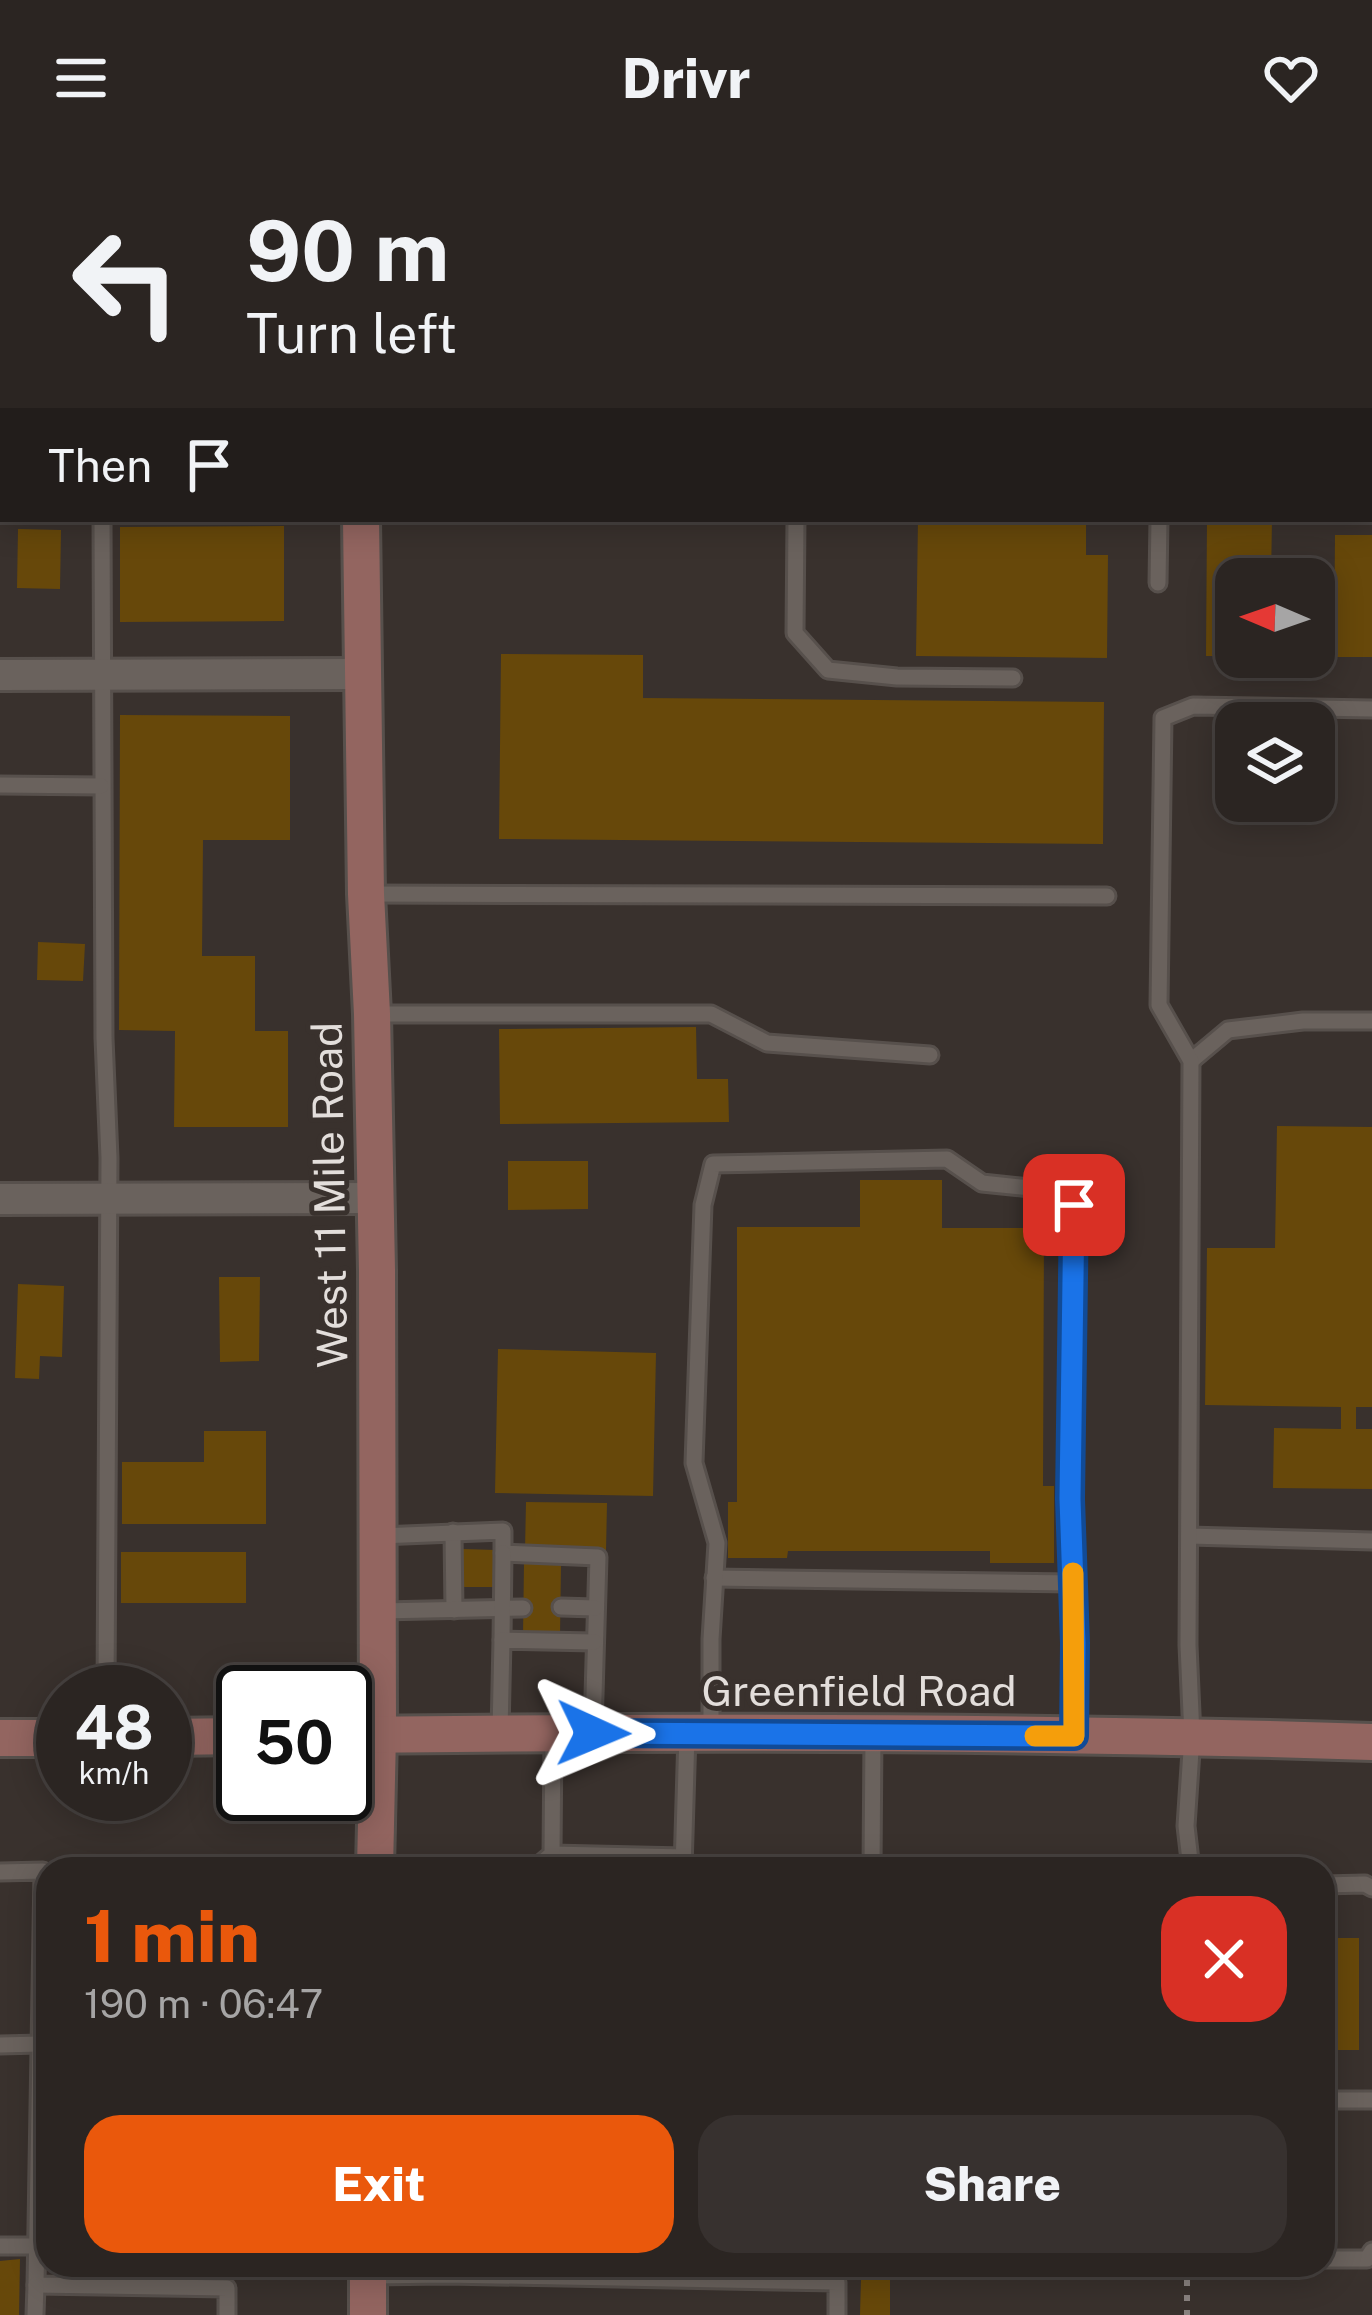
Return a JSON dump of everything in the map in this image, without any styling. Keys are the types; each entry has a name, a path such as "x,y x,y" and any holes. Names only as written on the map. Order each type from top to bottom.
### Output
{"main road":[{"name":"West 11 Mile Road","path":"361,522 376,1198 378,1611 371,1665"},
{"name":"Greenfield Road","path":"372,1734 1192,1736 1372,1742"},
{"path":"0,1738 36,1738"},
{"name":"West 11 Mile Road","path":"370,1821 374,1857"},
{"path":"368,2277 368,2315"}],"street":[{"path":"0,675 362,674"},
{"path":"0,1199 376,1198"}],"lane":[{"path":"102,522 106,1665"},
{"path":"796,522 795,633 828,670 897,677 1013,678"},
{"path":"1158,583 1159,522"},
{"path":"1190,1857 1186,1826 1192,1736 1188,1645 1191,1061 1160,1005 1163,718 1193,706 1372,709"},
{"path":"0,785 101,786"},
{"path":"366,894 1107,896"},
{"path":"372,1014 711,1014 766,1043 930,1055"},
{"path":"1191,1061 1228,1030 1303,1021 1372,1021"},
{"path":"685,1857 711,1639 717,1543 694,1463 703,1204 713,1164 947,1159 982,1183 1040,1189 1074,1205 1070,1499 1074,1736"},
{"path":"378,1536 503,1531 500,1732"},
{"path":"453,1532 454,1610"},
{"path":"1189,1536 1372,1541"},
{"path":"503,1553 598,1557 593,1733"},
{"path":"715,1579 1073,1583"},
{"path":"561,1607 595,1608"},
{"path":"378,1611 523,1608"},
{"path":"502,1640 594,1642"},
{"path":"552,1854 553,1733"},
{"path":"872,1857 873,1735"},
{"path":"548,1857 596,1857"},
{"path":"0,1872 36,1871"},
{"path":"1335,1885 1372,1888"},
{"path":"0,2045 36,2044"},
{"path":"1335,2100 1372,2100"},
{"path":"0,2246 36,2246"},
{"path":"1335,2259 1367,2259 1372,2252"},
{"path":"35,2315 36,2277"},
{"path":"558,2277 837,2282 837,2315"},
{"path":"36,2285 227,2288 227,2315"}],"path":[{"path":"1187,2277 1187,2315"}],"building":[{"path":"918,522 1086,522 1086,555 1108,555 1107,658 916,656"},
{"path":"1207,522 1272,522 1271,558 1215,558 1215,656 1206,656"},
{"path":"284,526 284,621 120,622 120,527"},
{"path":"18,529 61,530 60,589 17,588"},
{"path":"1335,535 1372,535 1372,657 1335,657"},
{"path":"501,654 643,655 643,698 1104,702 1103,844 499,839"},
{"path":"120,715 290,716 290,840 203,840 202,956 255,956 255,1031 288,1031 288,1127 174,1127 175,1031 119,1030"},
{"path":"38,942 85,944 83,981 37,980"},
{"path":"696,1027 697,1079 728,1079 729,1122 500,1124 499,1029"},
{"path":"1277,1126 1372,1127 1372,1407 1356,1407 1356,1429 1372,1429 1372,1489 1273,1488 1274,1428 1341,1429 1341,1407 1205,1405 1207,1248 1275,1248"},
{"path":"508,1161 588,1161 588,1209 508,1210"},
{"path":"860,1180 942,1180 942,1228 1044,1228 1043,1486 1054,1486 1054,1563 990,1563 990,1551 788,1551 787,1558 728,1558 728,1502 737,1502 737,1227 860,1227"},
{"path":"219,1277 260,1277 259,1361 220,1362"},
{"path":"18,1284 64,1286 62,1357 40,1356 39,1379 15,1378"},
{"path":"498,1349 656,1353 653,1496 495,1493"},
{"path":"204,1431 266,1431 266,1524 122,1524 122,1462 204,1462"},
{"path":"526,1502 607,1503 606,1551 525,1550"},
{"path":"463,1549 496,1550 495,1587 462,1587"},
{"path":"121,1552 246,1552 246,1603 121,1603"},
{"path":"524,1563 561,1564 560,1636 523,1636"},
{"path":"1335,1938 1359,1938 1359,2050 1335,2050"},
{"path":"20,2259 19,2315 0,2315 0,2261"},
{"path":"861,2279 890,2280 890,2315 860,2315"}],"slow traffic":[{"path":"1035,1736 1074,1736 1073,1573"}],"route":[{"path":"593,1733 1074,1736 1070,1499 1074,1205"}]}
